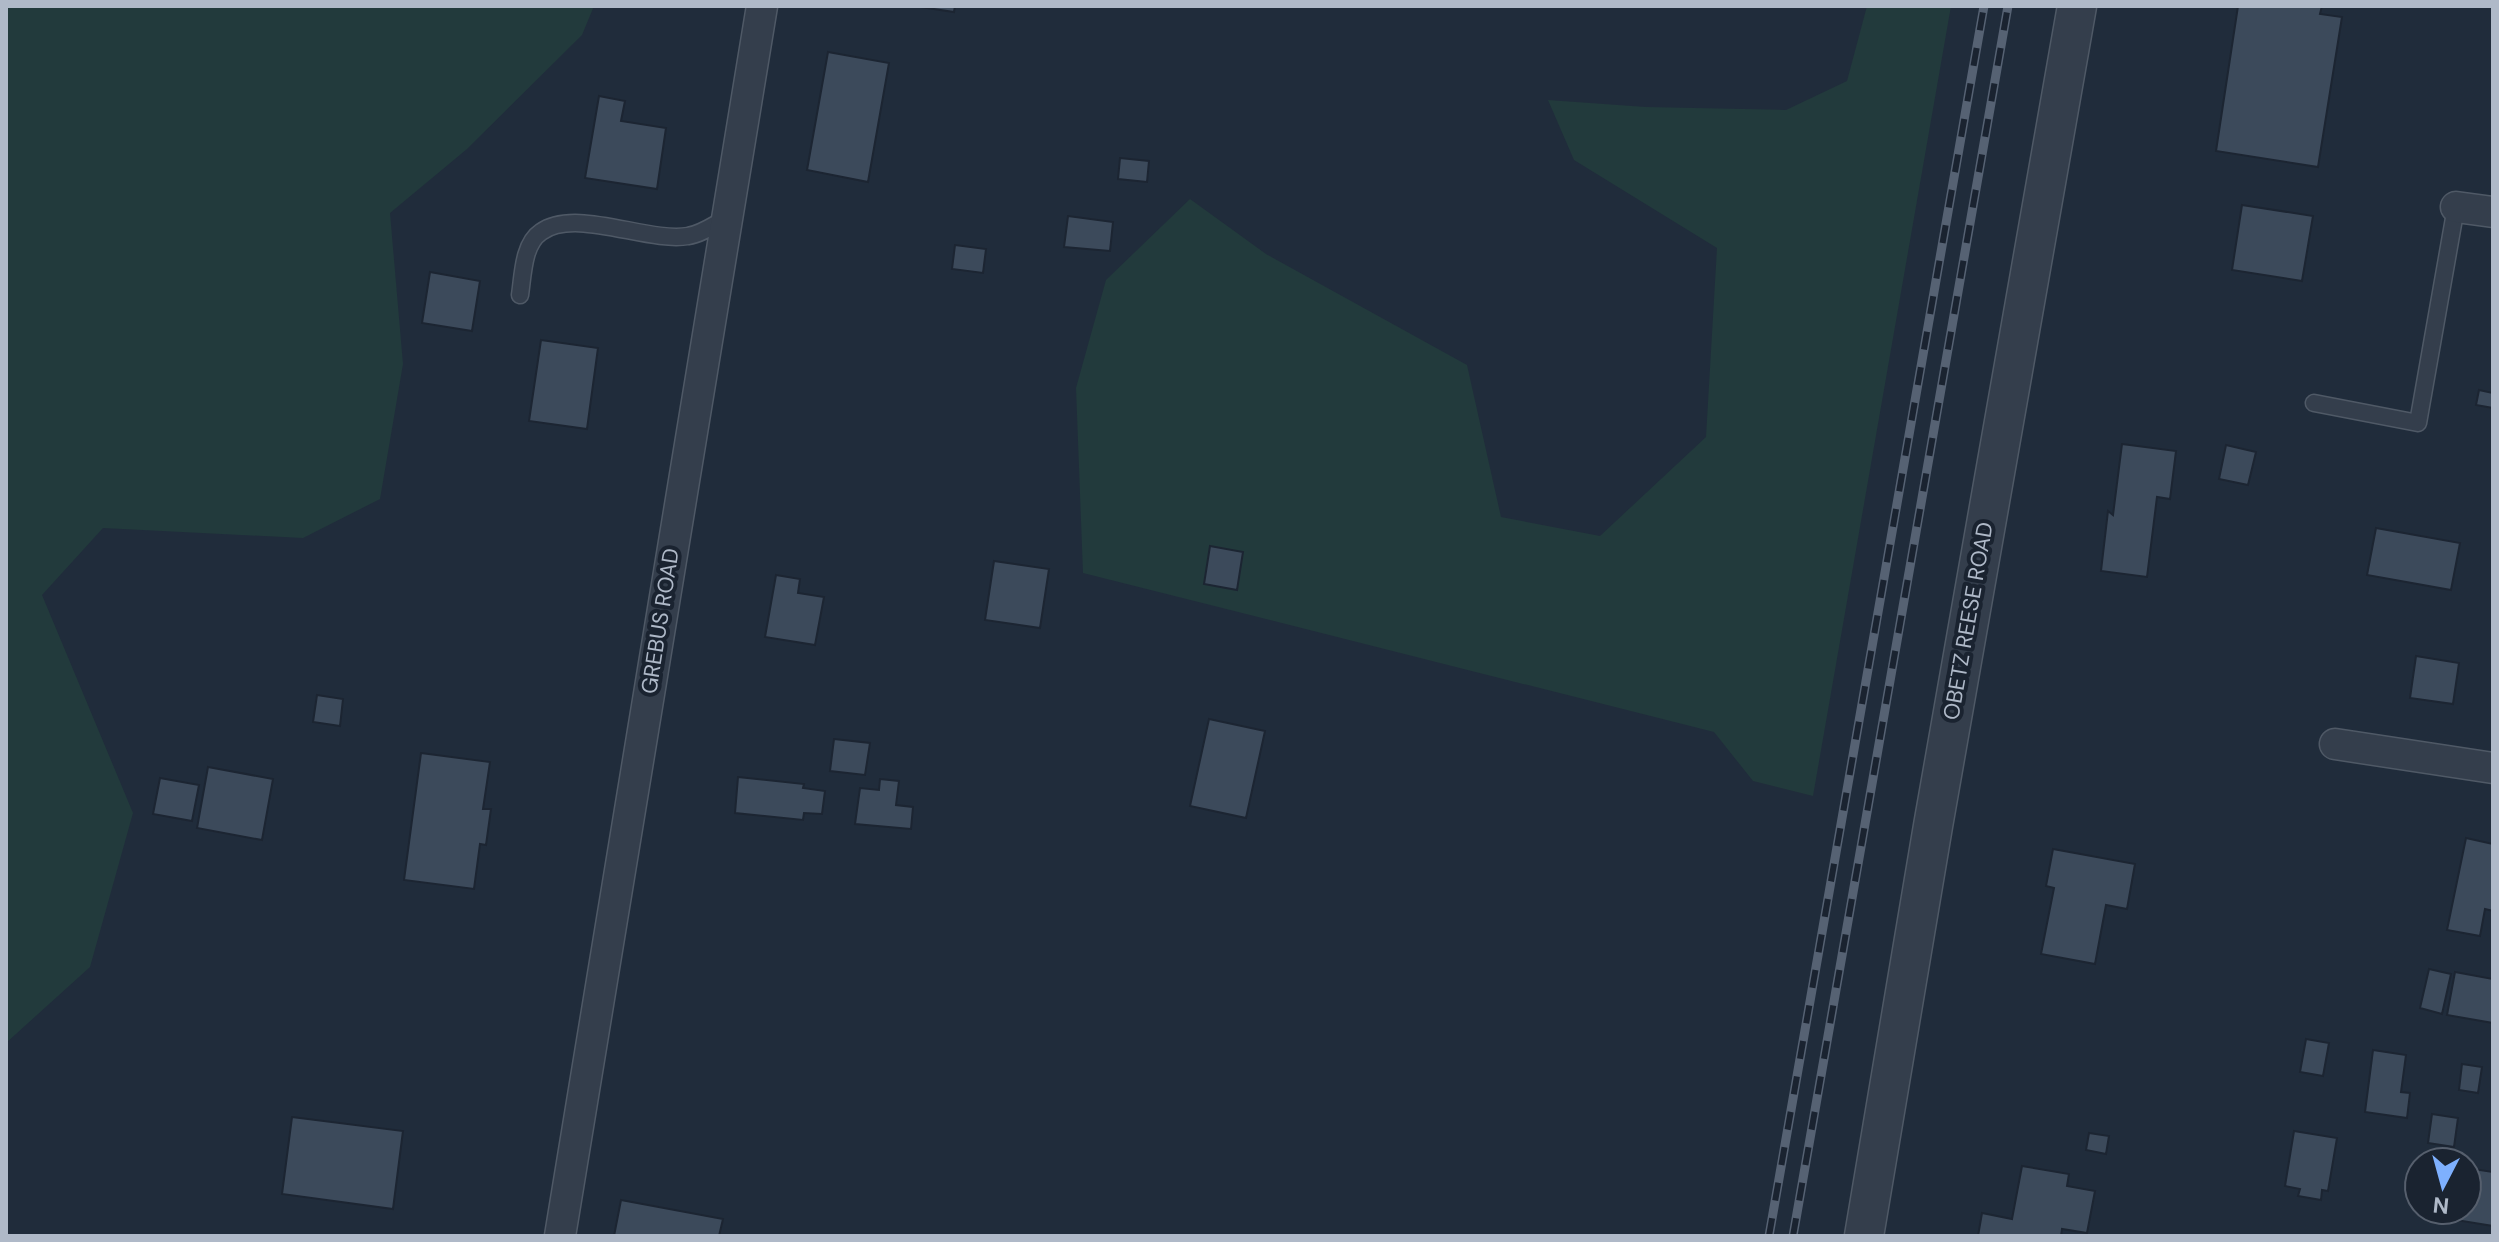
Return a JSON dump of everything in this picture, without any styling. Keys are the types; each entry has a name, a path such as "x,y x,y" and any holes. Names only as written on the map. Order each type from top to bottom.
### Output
{"street":[{"name":"GREBUS ROAD","path":"560,1236 762,6"},
{"name":"OBETZ REESE ROAD","path":"1864,1236 2077,6"},
{"path":"2456,207 2493,212"},
{"path":"2335,744 2493,768"}],"lane":[{"path":"2314,403 2418,423 2456,207"},
{"path":"520,295 527,250 540,232 563,224 586,223 670,237 689,236 727,218"}],"green space":[{"path":"6,6 594,6 582,35 467,149 390,213 403,364 380,499 303,538 103,528 42,595 133,813 90,967 6,1043"},
{"path":"1867,6 1951,6 1813,796 1753,781 1714,732 1083,573 1076,388 1106,280 1190,199 1266,254 1467,365 1501,517 1600,536 1706,437 1717,248 1574,160 1548,100 1646,107 1786,110 1847,81"}],"building":[{"path":"914,6 955,6 954,12"},
{"path":"2238,6 2322,6 2320,14 2342,17 2318,167 2216,151"},
{"path":"828,52 889,63 868,182 807,170"},
{"path":"599,96 625,101 621,121 666,128 657,189 585,178"},
{"path":"1120,158 1149,161 1147,182 1118,179"},
{"path":"2242,205 2313,216 2302,281 2232,270"},
{"path":"1068,216 1113,222 1110,251 1064,247"},
{"path":"955,245 986,249 983,273 952,269"},
{"path":"430,272 480,281 472,331 422,323"},
{"path":"541,340 598,348 587,429 529,421"},
{"path":"2479,390 2493,393 2493,408 2476,405"},
{"path":"2122,444 2176,451 2170,499 2157,497 2147,577 2101,571 2108,511 2113,515"},
{"path":"2226,445 2256,452 2248,485 2219,479"},
{"path":"2376,528 2460,543 2451,590 2367,575"},
{"path":"1210,546 1243,552 1237,590 1204,584"},
{"path":"994,561 1049,569 1040,628 985,620"},
{"path":"776,575 800,579 798,593 824,597 815,645 765,637"},
{"path":"2416,656 2459,663 2453,704 2410,698"},
{"path":"317,695 343,699 340,726 313,722"},
{"path":"1209,719 1265,731 1246,818 1190,806"},
{"path":"834,739 870,743 865,775 830,771"},
{"path":"421,753 490,762 483,809 491,809 486,845 480,844 474,889 404,880"},
{"path":"208,767 273,779 262,840 197,828"},
{"path":"738,777 804,784 803,788 825,791 822,814 804,813 803,820 735,813"},
{"path":"160,778 199,785 192,821 153,814"},
{"path":"880,779 899,781 896,805 913,807 911,829 855,824 860,788 879,790"},
{"path":"2466,838 2493,844 2493,911 2485,909 2480,936 2447,930"},
{"path":"2053,849 2135,864 2127,909 2106,905 2095,964 2041,954 2054,888 2046,886"},
{"path":"2429,969 2451,974 2442,1014 2420,1008"},
{"path":"2455,972 2493,979 2493,1023 2447,1015"},
{"path":"2306,1039 2329,1043 2323,1076 2300,1072"},
{"path":"2373,1050 2406,1055 2401,1092 2410,1093 2407,1118 2365,1112"},
{"path":"2462,1064 2482,1067 2478,1093 2459,1090"},
{"path":"2432,1114 2458,1118 2454,1146 2428,1143"},
{"path":"292,1117 403,1131 393,1209 282,1194"},
{"path":"2294,1131 2337,1138 2328,1191 2322,1190 2321,1200 2298,1196 2300,1189 2285,1186"},
{"path":"2089,1133 2109,1136 2106,1154 2086,1150"},
{"path":"2022,1166 2069,1174 2067,1186 2095,1191 2087,1233 2062,1229 2061,1236 1978,1236 1982,1213 2012,1219"},
{"path":"2483,1170 2493,1172 2493,1226 2483,1224"},
{"path":"621,1200 723,1219 719,1236 614,1236"}],"railway":[{"path":"1769,1236 1984,6"},
{"path":"1793,1236 2008,6"}]}
